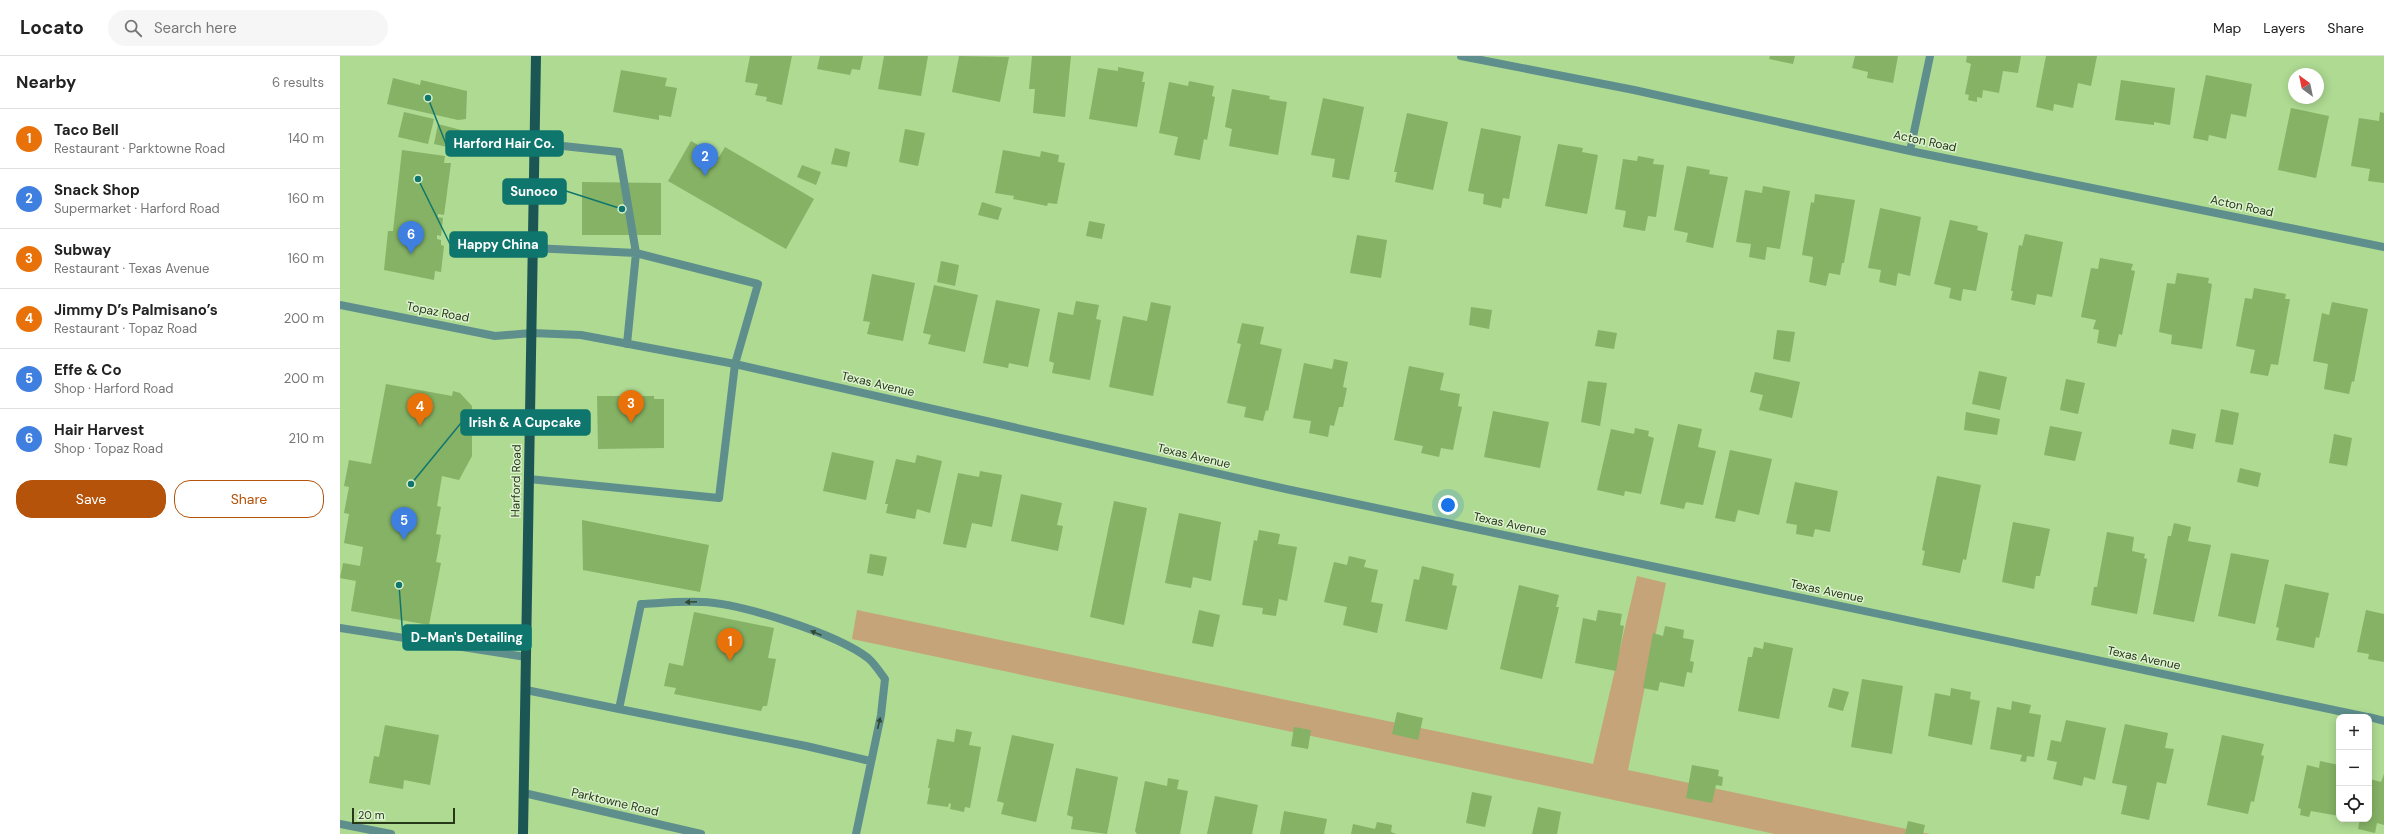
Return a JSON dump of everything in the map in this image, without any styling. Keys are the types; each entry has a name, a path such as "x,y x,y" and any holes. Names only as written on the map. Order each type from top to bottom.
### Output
{"main road":[{"name":"Harford Road","path":"523,834 536,56"}],"street":[{"name":"Acton Road","path":"1461,56 1634,90 1910,151 2384,247"},
{"path":"1910,151 1930,56"},
{"path":"535,144 619,152 636,254 627,344"},
{"path":"529,479 719,498 735,364 758,284 636,254 533,248"},
{"name":"Topaz Road","path":"340,305 495,336 532,333"},
{"name":"Texas Avenue","path":"532,333 581,335 735,364 1286,489 2354,714"},
{"path":"619,709 641,604 703,602 745,610 792,623 843,643 868,658 885,679 881,715 870,761 856,834"},
{"path":"340,628 526,657"},
{"path":"526,690 806,746 870,761"},
{"name":"Texas Avenue","path":"2372,718 2384,721"},
{"name":"Parktowne Road","path":"524,793 701,834"},
{"path":"340,824 391,834"}],"shaded area":[{"path":"1637,576 1666,583 1628,770 1930,834 1775,834 852,639 857,610 1593,764"}],"building":[{"path":"750,56 792,56 782,105 766,101 767,97 755,95 758,84 745,82"},
{"path":"820,56 863,56 860,70 852,69 850,75 817,69"},
{"path":"884,56 928,56 921,96 878,89"},
{"path":"959,56 1009,57 1000,102 952,92"},
{"path":"1032,56 1071,56 1065,117 1033,113 1035,89 1029,89"},
{"path":"1770,56 1795,56 1793,64 1769,59"},
{"path":"1855,56 1898,56 1893,83 1867,78 1868,72 1852,68"},
{"path":"1967,56 2021,56 2018,73 2003,71 1999,93 1983,90 1982,98 1977,97 1977,102 1968,100 1969,95 1965,94 1971,64 1966,62"},
{"path":"2046,56 2097,56 2091,86 2078,83 2073,108 2054,104 2053,111 2036,107"},
{"path":"1118,67 1144,72 1142,82 1145,82 1137,127 1089,119 1098,68 1118,71"},
{"path":"621,70 667,78 665,86 677,88 671,117 659,115 659,120 613,112"},
{"path":"2206,75 2252,84 2246,117 2231,114 2226,139 2209,135 2208,141 2193,138"},
{"path":"393,78 420,85 421,80 467,91 466,119 458,120 387,104"},
{"path":"2121,80 2175,88 2170,125 2154,122 2154,125 2115,120"},
{"path":"1189,81 1214,86 1212,96 1215,97 1207,140 1204,139 1200,160 1174,155 1178,137 1159,133 1169,82 1188,86"},
{"path":"1232,89 1270,96 1269,99 1287,102 1278,155 1229,146 1232,129 1225,127"},
{"path":"1323,98 1364,107 1349,180 1332,177 1335,159 1311,155"},
{"path":"2291,108 2329,116 2316,178 2278,170"},
{"path":"404,112 434,119 428,144 398,137"},
{"path":"2380,112 2384,113 2384,183 2368,181 2370,169 2351,166 2359,118 2379,121"},
{"path":"1407,113 1448,122 1433,190 1395,182 1397,172 1394,172"},
{"path":"438,124 461,130 457,145 452,145 452,148 434,144"},
{"path":"1481,128 1521,136 1509,199 1503,198 1501,208 1483,204 1484,194 1468,191"},
{"path":"905,129 925,133 918,166 899,162"},
{"path":"691,141 719,157 725,147 814,199 786,249 668,181"},
{"path":"1558,144 1583,148 1582,152 1598,155 1587,214 1545,206"},
{"path":"835,148 850,152 847,167 831,164"},
{"path":"402,150 445,156 444,163 451,163 444,215 438,214 438,217 443,218 441,236 437,235 437,239 441,240 441,245 444,246 441,272 435,271 434,280 384,270 388,231 393,231"},
{"path":"1003,150 1040,157 1041,151 1059,155 1058,162 1065,163 1057,204 1048,203 1047,206 1013,199 1014,196 995,193"},
{"path":"1638,156 1654,159 1653,164 1664,165 1656,217 1648,216 1645,231 1623,227 1626,211 1615,209 1623,159 1637,161"},
{"path":"802,165 821,172 816,185 797,177"},
{"path":"1687,166 1710,170 1709,174 1728,177 1713,248 1686,242 1688,233 1674,230"},
{"path":"582,182 661,183 661,235 582,235"},
{"path":"1763,186 1790,191 1780,249 1767,247 1765,260 1749,257 1751,244 1736,242 1745,190 1762,193"},
{"path":"1815,194 1855,200 1844,263 1842,263 1840,275 1829,273 1826,286 1809,282 1813,257 1802,255 1811,202 1814,203"},
{"path":"982,202 1002,208 998,220 978,215"},
{"path":"1880,208 1921,217 1910,276 1898,273 1896,286 1879,282 1881,270 1868,268"},
{"path":"1950,220 1978,226 1977,230 1988,233 1976,291 1963,289 1961,301 1949,298 1951,288 1934,284"},
{"path":"1089,221 1105,224 1102,239 1086,236"},
{"path":"2025,234 2063,242 2052,297 2037,294 2035,305 2011,300 2013,291 2011,291 2019,245 2022,246"},
{"path":"1357,235 1387,240 1381,278 1350,273"},
{"path":"2100,258 2133,264 2131,270 2135,271 2122,335 2119,334 2116,347 2097,343 2099,330 2093,329 2096,320 2081,317 2091,268 2098,269"},
{"path":"941,261 959,265 955,286 937,282"},
{"path":"2177,273 2209,278 2208,283 2212,284 2202,349 2171,344 2172,335 2159,332 2167,283 2175,284"},
{"path":"872,274 915,283 903,341 867,334 870,322 863,321"},
{"path":"934,285 978,295 965,352 928,344 931,335 923,333"},
{"path":"2254,288 2286,294 2285,299 2290,299 2278,365 2271,364 2268,376 2250,373 2255,350 2236,346 2245,298 2252,299"},
{"path":"996,300 1040,309 1028,367 1009,363 1008,368 983,363"},
{"path":"1076,301 1099,305 1096,319 1101,320 1090,380 1052,373 1054,363 1049,361 1058,312 1073,315"},
{"path":"1151,302 1171,306 1153,396 1109,387 1123,316 1147,321"},
{"path":"2332,302 2368,309 2354,382 2352,381 2349,394 2324,389 2328,364 2313,361 2322,313 2329,315"},
{"path":"1471,307 1492,310 1489,329 1469,325"},
{"path":"1242,323 1264,327 1260,344 1282,349 1268,411 1266,410 1263,421 1244,417 1246,407 1227,403 1241,344 1237,343"},
{"path":"1598,330 1617,333 1614,349 1595,346"},
{"path":"1777,330 1795,332 1790,362 1773,359"},
{"path":"1334,359 1348,362 1343,387 1347,388 1343,407 1339,407 1334,426 1330,425 1328,437 1309,433 1311,421 1293,418 1304,363 1332,369"},
{"path":"1409,366 1444,373 1440,390 1460,394 1458,406 1462,407 1453,450 1441,448 1439,457 1421,453 1423,446 1394,440"},
{"path":"1979,371 2007,377 2000,410 1972,404"},
{"path":"1755,372 1800,382 1792,418 1759,410 1763,395 1750,392"},
{"path":"2066,379 2085,383 2078,414 2060,410"},
{"path":"1588,381 1607,383 1600,426 1581,422"},
{"path":"386,384 452,396 453,391 460,393 472,406 472,456 459,480 442,476 437,506 441,507 436,534 441,535 436,562 441,563 429,625 351,611 356,581 340,578 343,563 360,566 363,547 344,543 349,514 344,513 349,487 344,486 349,460 371,464"},
{"path":"597,396 654,396 654,399 664,399 664,448 598,449"},
{"path":"2221,409 2239,413 2233,445 2215,442"},
{"path":"1493,411 1549,422 1540,468 1484,457"},
{"path":"1966,412 2000,419 1997,435 1964,430"},
{"path":"1678,424 1702,429 1698,447 1716,451 1703,505 1686,502 1684,509 1660,504"},
{"path":"2050,426 2082,432 2075,461 2044,455"},
{"path":"1635,428 1649,431 1648,436 1654,438 1641,494 1625,491 1624,496 1597,490 1611,429 1634,434"},
{"path":"2172,429 2196,434 2193,449 2169,444"},
{"path":"2334,434 2352,438 2347,466 2329,463"},
{"path":"1730,450 1772,459 1759,515 1738,510 1735,522 1715,518"},
{"path":"832,452 874,461 866,500 823,491"},
{"path":"917,455 942,461 930,513 917,509 915,519 886,513 888,504 885,504 896,459 915,463"},
{"path":"2240,468 2261,473 2258,487 2237,482"},
{"path":"980,471 1002,475 992,527 972,523 966,548 943,544 958,473 979,477"},
{"path":"1937,476 1981,485 1966,560 1963,559 1960,573 1922,565 1925,551 1922,550"},
{"path":"1795,482 1838,491 1830,532 1815,529 1813,537 1796,534 1797,525 1786,523"},
{"path":"1021,494 1062,503 1057,525 1063,526 1058,551 1011,541"},
{"path":"1114,501 1147,508 1124,625 1090,617"},
{"path":"1179,513 1221,522 1211,581 1193,577 1191,588 1165,583"},
{"path":"582,520 709,545 700,592 583,570"},
{"path":"2013,522 2050,529 2040,576 2036,576 2034,589 2002,582"},
{"path":"2174,523 2191,527 2188,541 2211,545 2194,622 2153,614 2168,536 2171,536"},
{"path":"1259,530 1280,534 1278,544 1297,547 1287,601 1279,599 1276,616 1262,614 1263,608 1242,605 1254,540 1257,541"},
{"path":"2107,532 2134,537 2132,551 2145,554 2144,558 2147,559 2137,614 2091,605 2094,587 2097,587"},
{"path":"2231,553 2269,560 2255,624 2218,616"},
{"path":"870,554 887,557 883,576 867,573"},
{"path":"1349,556 1366,560 1364,567 1378,570 1371,602 1383,604 1377,633 1343,625 1347,607 1324,602 1334,562 1347,565"},
{"path":"1422,566 1454,574 1452,585 1457,586 1447,630 1405,621 1414,579 1419,580"},
{"path":"2285,584 2329,593 2319,638 2316,637 2314,648 2276,640 2279,628 2276,627"},
{"path":"1519,585 1559,595 1556,607 1559,607 1542,679 1500,669"},
{"path":"1199,610 1220,615 1213,647 1192,643"},
{"path":"1598,610 1622,614 1620,625 1624,626 1616,671 1575,663 1583,618 1596,621"},
{"path":"2366,610 2384,614 2384,662 2368,659 2369,654 2357,652"},
{"path":"694,612 774,628 768,658 776,659 767,706 763,706 761,711 674,694 676,688 664,686 669,663 683,666"},
{"path":"1665,626 1684,630 1683,638 1694,640 1690,661 1694,662 1692,673 1687,672 1684,687 1660,682 1658,691 1643,688 1653,633 1663,636"},
{"path":"1764,642 1793,648 1779,719 1738,711 1748,657 1752,657 1754,647 1763,649"},
{"path":"1862,679 1903,686 1892,754 1851,747"},
{"path":"1833,688 1849,692 1843,711 1828,707"},
{"path":"1951,688 1971,692 1970,699 1980,701 1972,745 1928,736 1935,693 1950,696"},
{"path":"2012,701 2031,705 2029,713 2041,715 2034,757 2027,756 2026,762 2020,761 2022,755 1990,749 1997,707 2011,710"},
{"path":"1397,712 1423,718 1418,740 1392,734"},
{"path":"2066,720 2106,728 2095,780 2084,777 2082,786 2053,779 2057,762 2047,760 2051,740 2061,742"},
{"path":"2125,724 2168,733 2165,748 2174,749 2166,784 2157,782 2149,820 2121,814 2127,786 2112,783"},
{"path":"385,725 439,735 430,785 404,780 403,789 369,783 374,756 379,757"},
{"path":"1294,727 1311,730 1308,749 1291,746"},
{"path":"956,729 972,732 969,745 981,747 970,808 965,807 964,812 950,809 951,804 949,803 948,807 927,804 930,788 928,788 937,739 954,742"},
{"path":"1012,735 1054,744 1036,822 1001,814 1004,803 997,801"},
{"path":"2222,735 2264,744 2261,755 2264,756 2254,802 2251,801 2248,814 2207,805"},
{"path":"2320,761 2336,764 2336,815 2311,811 2309,817 2300,815 2301,809 2298,808 2307,765 2319,768"},
{"path":"1692,765 1719,770 1718,776 1723,777 1722,786 1716,785 1712,803 1686,798"},
{"path":"1076,768 1118,777 1107,834 1071,829 1073,817 1067,815"},
{"path":"2384,774 2384,825 2377,823 2375,833 2358,829 2359,822 2372,822 2372,780 2381,782"},
{"path":"1168,778 1179,780 1177,789 1188,791 1180,834 1137,834 1135,831 1145,781 1167,786"},
{"path":"1472,792 1492,796 1485,827 1466,823"},
{"path":"1215,796 1258,805 1252,834 1207,834"},
{"path":"1538,807 1561,812 1557,834 1532,834"},
{"path":"1284,811 1327,819 1324,834 1280,834"},
{"path":"1908,821 1925,825 1923,834 1905,834"},
{"path":"1377,822 1392,825 1391,832 1396,834 1351,834 1353,824 1375,829"}],"place":[{"name":"Harford Hair Co.","path":"428,98"},
{"name":"Snack Shop","path":"705,176"},
{"name":"Happy China","path":"418,179"},
{"name":"Sunoco","path":"622,209"},
{"name":"Hair Harvest","path":"411,254"},
{"name":"Subway","path":"631,423"},
{"name":"Jimmy D’s Palmisano’s","path":"420,426"},
{"name":"Irish & A Cupcake","path":"411,484"},
{"name":"Effe & Co","path":"404,540"},
{"name":"D-Man's Detailing","path":"399,585"},
{"name":"Taco Bell","path":"730,661"}]}
